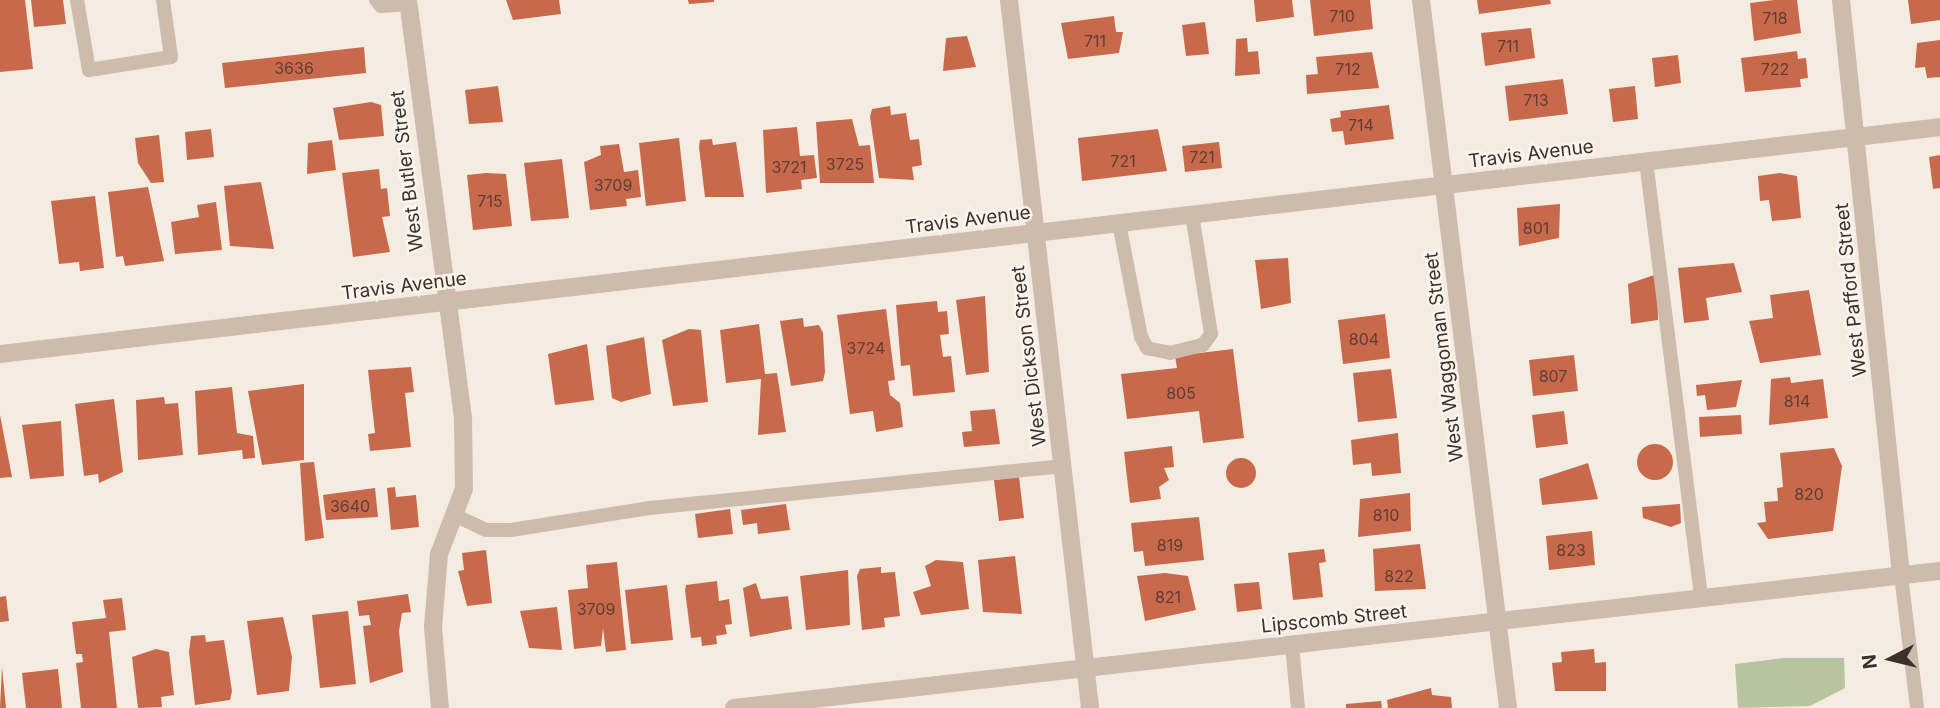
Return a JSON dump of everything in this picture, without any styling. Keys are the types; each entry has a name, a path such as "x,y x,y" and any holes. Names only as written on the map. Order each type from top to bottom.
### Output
{"street":[{"name":"West Dickson Street","path":"1009,0 1090,708"},
{"name":"West Waggoman Street","path":"1422,0 1508,708"},
{"name":"West Pafford Street","path":"1841,0 1901,575"},
{"name":"West Butler Street","path":"408,2 444,302 463,419 464,489 439,554 433,627 440,708"},
{"name":"Travis Avenue","path":"0,354 1940,127"},
{"name":"Lipscomb Street","path":"734,708 1940,571"}],"lane":[{"path":"77,0 89,70 171,57 163,0"},
{"path":"376,0 381,6 408,2"},
{"path":"1646,161 1701,598"},
{"path":"1119,223 1142,337 1147,348 1170,353 1203,345 1211,334 1192,215"},
{"path":"454,515 486,530 511,530 650,508 1062,466"},
{"path":"1901,575 1917,708"},
{"path":"1292,645 1298,708"}],"green space":[{"path":"1784,658 1844,658 1845,688 1810,706 1738,708 1735,664"}],"building":[{"path":"0,0 25,0 33,69 0,72"},
{"path":"31,0 63,0 66,24 34,27"},
{"path":"506,0 559,0 561,14 513,20"},
{"path":"688,0 714,0 714,2 689,4"},
{"path":"1254,0 1292,0 1294,17 1256,22"},
{"path":"1310,0 1370,0 1373,29 1314,36"},
{"path":"1477,0 1550,0 1551,4 1479,14"},
{"path":"1797,0 1801,33 1754,41 1750,3"},
{"path":"1908,0 1940,0 1940,20 1911,24"},
{"path":"1114,16 1116,32 1123,32 1119,53 1068,59 1061,23"},
{"path":"1205,22 1209,54 1186,56 1182,25"},
{"path":"1531,28 1535,58 1485,66 1481,33"},
{"path":"967,36 976,67 943,71 946,38"},
{"path":"1247,38 1248,52 1258,51 1260,74 1235,76 1236,39"},
{"path":"1940,40 1940,77 1927,78 1925,67 1915,68 1917,43"},
{"path":"364,47 366,73 225,88 222,63"},
{"path":"1797,51 1798,59 1806,58 1808,78 1800,79 1801,87 1745,92 1741,58"},
{"path":"1372,52 1379,88 1307,94 1306,75 1318,74 1316,57"},
{"path":"1678,55 1681,83 1655,87 1652,58"},
{"path":"1563,79 1568,114 1509,121 1505,86"},
{"path":"498,86 503,122 469,124 465,90"},
{"path":"1635,86 1638,119 1613,122 1609,89"},
{"path":"371,102 381,105 384,136 339,140 333,108"},
{"path":"1389,105 1394,139 1345,145 1343,131 1332,132 1330,119 1341,117 1340,111"},
{"path":"890,106 891,115 906,113 910,140 919,139 922,165 912,167 914,180 879,178 870,117 872,109"},
{"path":"852,119 859,146 870,145 874,183 820,183 816,122"},
{"path":"797,127 800,156 814,155 817,178 801,180 802,189 766,193 763,130"},
{"path":"211,129 214,157 187,160 185,132"},
{"path":"1158,129 1167,171 1082,181 1078,138"},
{"path":"159,135 164,182 151,183 138,163 135,138"},
{"path":"679,138 686,201 646,206 639,143"},
{"path":"712,139 713,145 736,142 744,197 705,197 699,147 700,140"},
{"path":"332,140 336,170 307,174 308,143"},
{"path":"1219,142 1222,168 1185,172 1182,146"},
{"path":"619,144 624,172 638,170 641,197 626,199 627,206 590,210 584,162 601,155 600,146"},
{"path":"1940,155 1940,188 1933,189 1929,157"},
{"path":"562,159 569,218 531,221 524,163"},
{"path":"379,169 381,189 387,188 390,216 382,217 390,252 353,257 342,173"},
{"path":"1780,173 1797,176 1801,218 1772,221 1769,200 1760,201 1758,176"},
{"path":"506,174 512,226 473,230 467,175"},
{"path":"261,182 274,249 230,246 224,186"},
{"path":"148,187 164,261 125,266 123,256 116,257 108,192"},
{"path":"95,196 104,268 80,271 79,262 59,264 51,201"},
{"path":"216,202 222,250 175,254 171,222 199,217 197,205"},
{"path":"1560,204 1559,238 1519,246 1517,208"},
{"path":"1288,258 1291,303 1261,309 1255,260"},
{"path":"1734,263 1742,292 1706,298 1709,320 1684,323 1678,268"},
{"path":"1657,274 1658,320 1631,324 1628,284"},
{"path":"1809,290 1821,355 1760,363 1749,321 1773,318 1770,295"},
{"path":"985,296 989,372 966,375 956,300"},
{"path":"937,301 938,312 947,311 949,334 940,335 943,357 951,356 955,392 913,396 910,365 901,366 896,305"},
{"path":"886,309 895,380 888,381 890,395 900,403 903,427 876,432 873,411 850,414 837,315"},
{"path":"1385,314 1390,358 1343,364 1338,320"},
{"path":"803,318 804,327 819,325 823,333 825,372 823,381 791,386 780,321"},
{"path":"759,324 765,374 777,373 786,432 758,435 761,379 726,383 720,330"},
{"path":"689,329 701,330 708,402 673,406 662,340"},
{"path":"644,337 651,394 621,402 612,398 606,346"},
{"path":"587,344 594,400 555,405 548,354"},
{"path":"1233,349 1244,438 1203,443 1199,411 1127,419 1121,374 1177,368 1175,356"},
{"path":"1574,355 1578,391 1533,396 1529,360"},
{"path":"411,367 414,392 405,393 411,447 370,451 368,434 375,433 368,370"},
{"path":"1391,369 1397,418 1358,422 1353,373"},
{"path":"1790,377 1791,383 1823,379 1828,418 1769,425 1771,379"},
{"path":"1742,380 1736,407 1707,410 1705,395 1697,396 1696,385"},
{"path":"304,384 304,460 262,465 248,391"},
{"path":"232,387 237,433 253,436 255,458 243,459 242,450 198,455 195,391"},
{"path":"164,397 165,404 178,403 183,455 138,460 136,400"},
{"path":"114,399 123,472 99,483 98,474 84,476 75,404"},
{"path":"995,409 1000,444 964,447 962,432 972,431 970,411"},
{"path":"1564,411 1568,444 1536,448 1532,415"},
{"path":"0,415 12,477 0,478"},
{"path":"1741,415 1742,434 1700,437 1699,417"},
{"path":"61,421 64,476 30,479 22,425"},
{"path":"1398,433 1401,473 1372,476 1371,463 1353,465 1351,440"},
{"path":"1655,444 1667,450 1673,462 1667,474 1655,480 1643,474 1637,462 1643,450"},
{"path":"1172,446 1174,467 1164,468 1169,480 1159,487 1161,499 1130,503 1124,452"},
{"path":"1834,448 1842,466 1833,531 1768,539 1757,523 1766,522 1764,502 1778,501 1777,488 1783,487 1780,453"},
{"path":"1241,458 1252,462 1256,473 1252,484 1241,488 1230,484 1226,473 1230,462"},
{"path":"314,462 324,538 305,541 300,463"},
{"path":"1588,463 1598,499 1542,505 1539,479"},
{"path":"1019,477 1024,518 999,521 994,480"},
{"path":"395,487 396,497 416,495 419,527 391,530 387,488"},
{"path":"375,488 378,517 326,520 323,495"},
{"path":"1410,493 1411,531 1358,537 1360,499"},
{"path":"786,504 790,530 758,534 757,523 743,525 741,510"},
{"path":"1680,504 1681,523 1671,527 1643,518 1642,507"},
{"path":"730,509 733,534 698,538 695,514"},
{"path":"1199,517 1204,560 1145,566 1143,551 1134,552 1131,523"},
{"path":"1592,531 1595,565 1549,570 1546,536"},
{"path":"1420,544 1426,589 1375,591 1373,549"},
{"path":"1324,549 1326,562 1319,563 1323,597 1293,600 1288,553"},
{"path":"486,550 492,603 467,606 458,571 464,570 462,553"},
{"path":"1015,556 1022,614 983,612 978,560"},
{"path":"936,560 963,562 969,609 921,615 913,592 931,586 925,566"},
{"path":"617,562 626,650 606,652 603,628 601,646 574,649 568,590 588,588 586,565"},
{"path":"881,567 881,573 895,572 900,616 884,618 885,627 862,630 857,576 860,569"},
{"path":"848,570 850,625 806,630 800,576"},
{"path":"1165,573 1188,576 1196,610 1145,621 1137,576"},
{"path":"717,581 719,601 729,599 732,624 725,625 727,634 716,636 717,644 702,646 701,637 691,638 686,585"},
{"path":"1259,582 1262,609 1237,612 1234,584"},
{"path":"756,583 761,599 788,596 792,629 750,637 743,588"},
{"path":"667,585 673,640 631,644 625,590"},
{"path":"408,594 411,612 402,613 399,631 403,672 370,683 363,626 371,625 369,615 359,616 357,601"},
{"path":"6,596 9,621 0,622 0,597"},
{"path":"122,598 126,630 109,632 117,708 81,708 76,663 83,662 82,654 76,654 72,622 106,618 103,600"},
{"path":"557,607 562,650 529,648 520,611"},
{"path":"348,611 356,684 320,688 312,615"},
{"path":"283,617 292,657 289,691 257,695 247,621"},
{"path":"205,635 206,642 224,640 232,691 230,700 195,705 189,652 191,636"},
{"path":"156,649 169,652 174,695 161,697 162,707 138,708 132,657"},
{"path":"1594,649 1595,663 1606,662 1606,691 1555,691 1552,663 1562,662 1561,652"},
{"path":"2,667 6,708 0,708"},
{"path":"58,669 62,708 26,708 22,673"},
{"path":"1431,688 1432,695 1451,697 1452,708 1388,708 1387,700"},
{"path":"1381,701 1382,708 1346,708 1346,704"}]}
